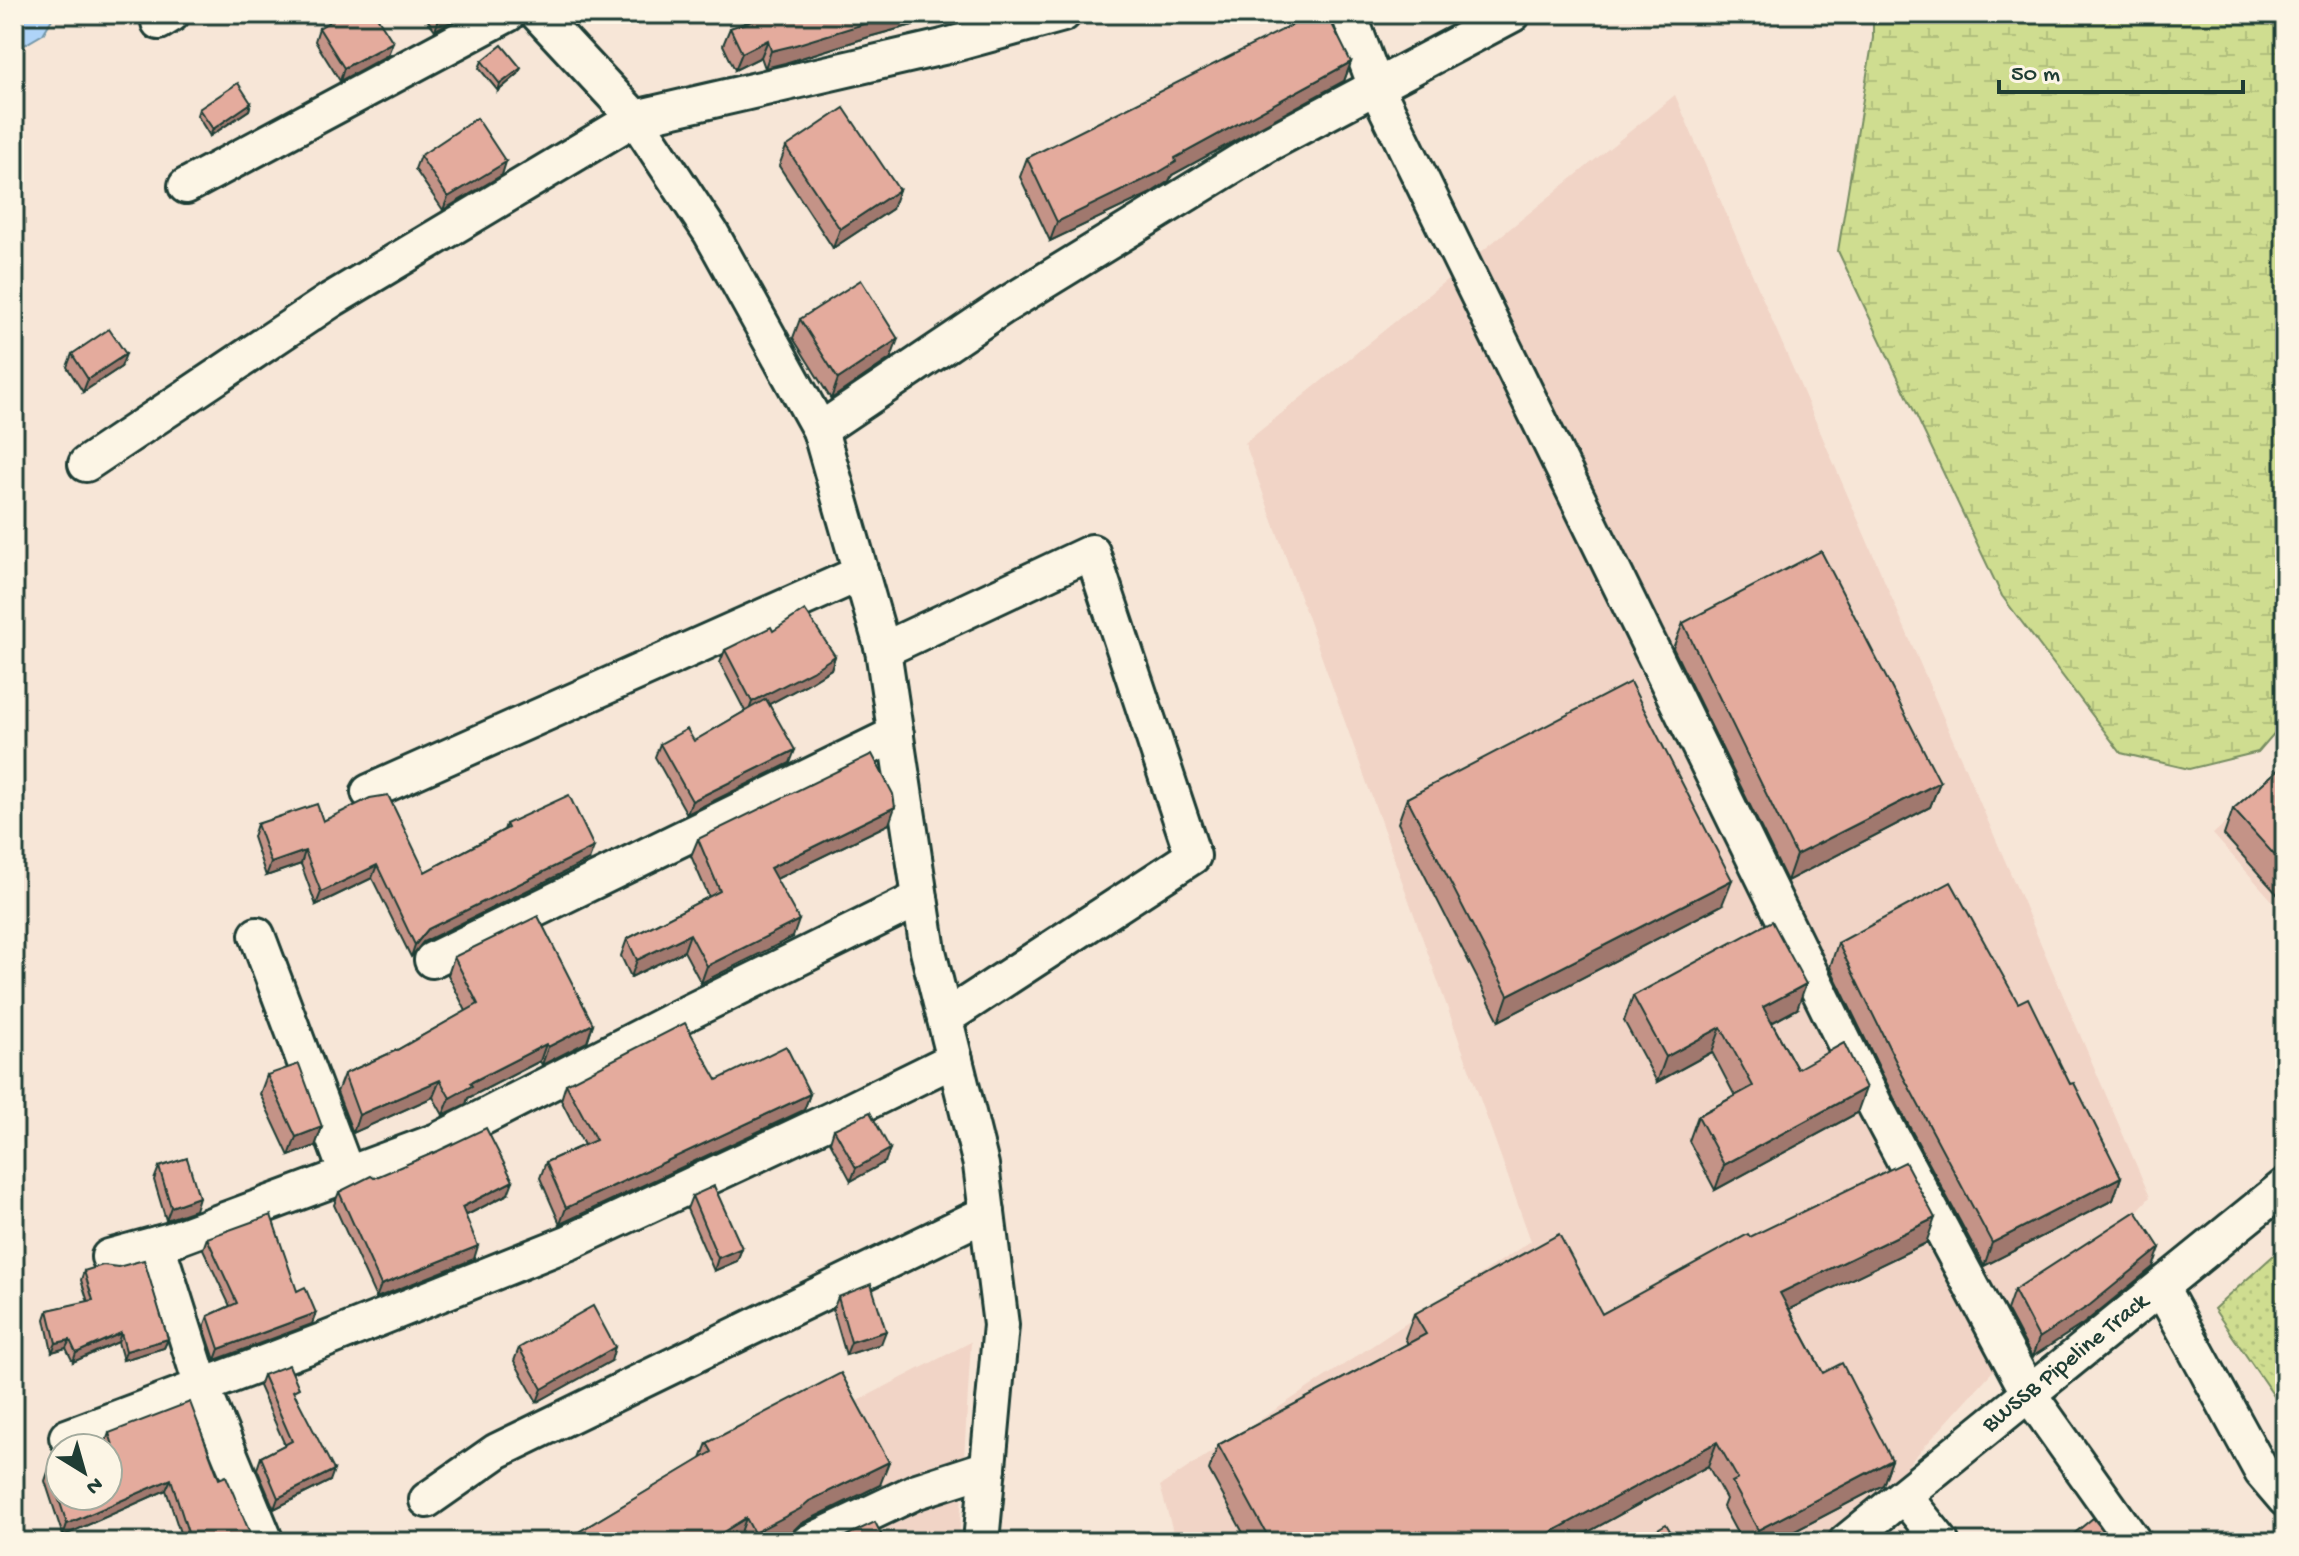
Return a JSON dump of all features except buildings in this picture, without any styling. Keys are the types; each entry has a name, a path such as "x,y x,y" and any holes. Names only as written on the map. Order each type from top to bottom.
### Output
{"street":[{"path":"186,186 508,14"},
{"path":"538,14 635,118 711,233 820,430 883,650 928,951 981,1165 1001,1325 981,1542"},
{"path":"86,464 331,300 635,118 943,47 1063,14"},
{"path":"1349,14 1376,87 1876,1107 2029,1394 2134,1542"},
{"path":"820,430 1004,306 1268,144 1513,14"},
{"path":"883,650 1092,552 1193,856 945,1018"},
{"path":"369,792 861,573"},
{"path":"432,960 896,734"},
{"path":"109,1257 157,1244 437,1141 920,898"},
{"path":"257,935 347,1174"},
{"path":"80,1432 570,1242 955,1059"},
{"name":"BWSSB Pipeline Track","path":"1846,1542 2285,1186"},
{"path":"427,1500 497,1451 987,1213"},
{"path":"157,1244 202,1387 256,1540"},
{"path":"2161,1287 2262,1472 2285,1499"},
{"path":"809,1542 917,1491 988,1468"},
{"path":"1904,1496 1941,1542"}],"shaded area":[{"path":"1675,95 2150,1197 1897,1477 1817,1542 1176,1542 1160,1486 1531,1241 1245,443"},
{"path":"2285,770 2285,915 2213,834"},
{"path":"971,1342 959,1542 586,1542"}],"green space":[{"path":"1873,14 2285,14 2285,721 2258,752 2189,769 2121,753 2002,596 1838,251 1873,38"},
{"path":"2285,1245 2285,1412 2214,1309"}],"water":[{"path":"14,14 55,14 43,34 14,51"}]}
